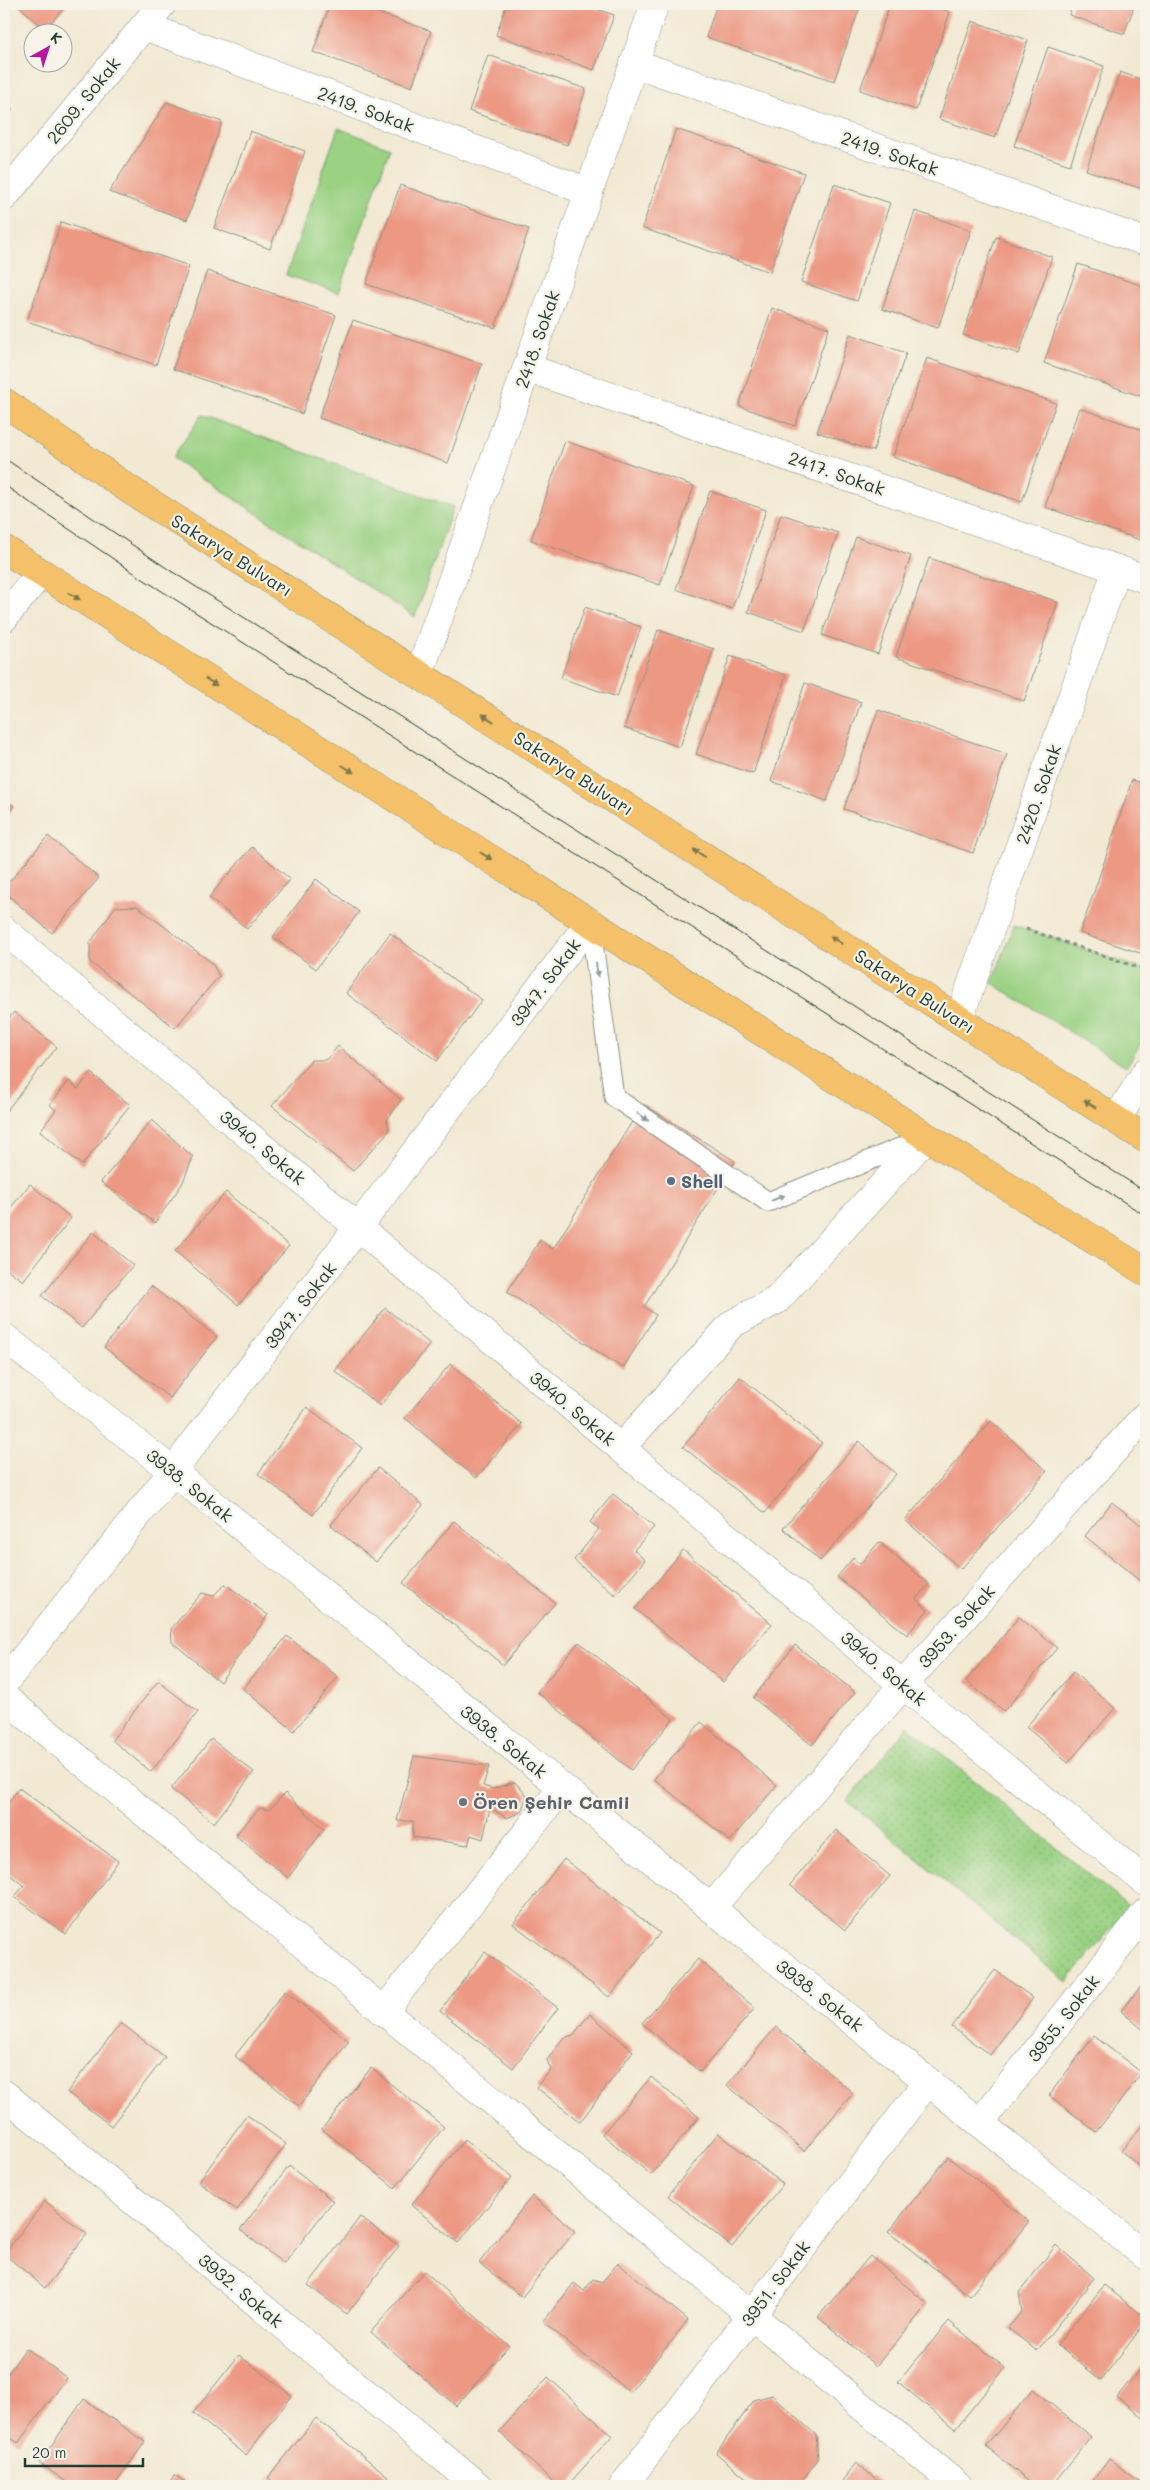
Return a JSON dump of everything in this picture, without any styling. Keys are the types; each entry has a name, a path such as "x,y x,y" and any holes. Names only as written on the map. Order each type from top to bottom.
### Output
{"main road":[{"name":"Sakarya Bulvarı","path":"4,402 127,488 1146,1139"},
{"path":"4,550 927,1137 1146,1272"}],"street":[{"name":"2609. Sokak","path":"4,196 162,4"},
{"name":"2418. Sokak","path":"419,674 655,4"},
{"name":"2419. Sokak","path":"144,26 589,192"},
{"name":"2419. Sokak","path":"634,63 1146,242"},
{"name":"2417. Sokak","path":"527,368 1146,579"},
{"name":"2420. Sokak","path":"959,1019 1117,569"},
{"path":"4,618 40,574"},
{"name":"3947. Sokak","path":"4,1683 172,1472 590,922"},
{"name":"3940. Sokak","path":"4,930 903,1685 1146,1882"},
{"path":"1116,1120 1146,1072"},
{"path":"621,1448 732,1324 777,1300 927,1137"},
{"name":"3938. Sokak","path":"4,1337 711,1908 1146,2256"},
{"name":"3953. Sokak","path":"711,1908 903,1685 1146,1416"},
{"path":"4,1697 958,2486"},
{"path":"384,2012 562,1788"},
{"name":"3955. Sokak","path":"980,2123 1146,1912"},
{"name":"3951. Sokak","path":"623,2486 928,2081"},
{"name":"3932. Sokak","path":"4,2094 478,2486"}],"lane":[{"path":"590,922 614,1097 768,1202 927,1137"}],"path":[{"path":"995,918 1146,970"}],"green space":[{"path":"338,128 390,148 339,293 286,275"},
{"path":"202,415 453,507 415,617 172,458"},
{"path":"1014,925 1146,970 1146,1035 1126,1067 992,983"},
{"path":"908,1726 1129,1907 1067,1982 847,1801"}],"building":[{"path":"17,4 68,4 51,22 37,22"},
{"path":"330,4 352,4 431,31 412,87 313,52"},
{"path":"507,4 583,4 614,15 594,70 496,35"},
{"path":"717,4 861,4 834,81 706,37"},
{"path":"890,4 927,4 950,12 916,110 860,90"},
{"path":"1073,4 1135,4 1124,34 1069,15"},
{"path":"972,21 1028,40 995,138 939,119"},
{"path":"1048,47 1104,66 1070,165 1014,146"},
{"path":"488,55 586,89 567,145 469,111"},
{"path":"1120,72 1146,81 1146,177 1142,189 1086,170"},
{"path":"167,102 222,122 187,220 109,192"},
{"path":"4,103 12,109 4,122"},
{"path":"676,129 804,173 770,272 642,228"},
{"path":"250,131 305,151 270,249 214,228"},
{"path":"834,184 890,203 857,301 801,282"},
{"path":"400,185 529,229 495,328 366,284"},
{"path":"915,211 971,230 938,328 882,309"},
{"path":"61,222 189,266 156,365 27,321"},
{"path":"996,237 1052,257 1019,354 963,335"},
{"path":"1078,264 1146,287 1146,398 1044,363"},
{"path":"207,271 336,315 302,414 173,369"},
{"path":"772,308 829,328 795,426 739,406"},
{"path":"353,320 482,364 448,463 319,418"},
{"path":"850,334 906,353 873,451 817,432"},
{"path":"927,358 1056,403 1022,502 893,457"},
{"path":"1079,408 1146,431 1146,542 1045,507"},
{"path":"565,441 694,486 660,585 531,540"},
{"path":"710,491 766,510 732,609 676,589"},
{"path":"781,514 838,533 804,631 748,612"},
{"path":"856,537 911,556 878,654 822,635"},
{"path":"929,558 1058,602 1024,701 896,657"},
{"path":"585,607 641,627 617,697 561,678"},
{"path":"658,630 714,649 680,747 624,728"},
{"path":"730,656 786,675 753,774 696,754"},
{"path":"805,683 861,702 827,801 771,781"},
{"path":"878,710 1007,754 973,853 844,809"},
{"path":"1132,780 1146,784 1146,955 1080,933"},
{"path":"4,798 14,806 4,820"},
{"path":"48,836 99,878 52,933 4,892 4,888"},
{"path":"252,847 290,879 247,929 209,897"},
{"path":"316,879 359,912 316,969 273,937"},
{"path":"137,906 212,963 219,976 175,1028 90,962 90,943 115,907"},
{"path":"390,933 482,1000 437,1061 346,993"},
{"path":"14,1012 57,1047 7,1110 4,1107 4,1025"},
{"path":"338,1046 401,1100 387,1120 389,1131 353,1171 272,1106 311,1060 326,1060"},
{"path":"91,1073 130,1105 82,1165 40,1131 56,1110 50,1105 69,1081 78,1089"},
{"path":"643,1104 735,1161 644,1307 656,1315 623,1368 507,1292 540,1240 553,1249"},
{"path":"152,1120 193,1157 182,1184 155,1223 101,1182"},
{"path":"30,1184 71,1218 23,1281 4,1267 4,1216"},
{"path":"226,1192 289,1246 238,1305 175,1251"},
{"path":"93,1232 133,1265 82,1328 42,1296"},
{"path":"151,1286 217,1337 170,1398 104,1347"},
{"path":"385,1308 430,1344 380,1406 335,1371"},
{"path":"450,1364 522,1424 476,1478 405,1418"},
{"path":"740,1377 822,1443 765,1513 683,1447"},
{"path":"307,1407 362,1448 313,1515 258,1474"},
{"path":"991,1421 1047,1471 961,1569 905,1520"},
{"path":"859,1441 896,1474 820,1561 783,1528"},
{"path":"378,1468 423,1505 376,1562 331,1525"},
{"path":"613,1494 654,1527 634,1550 645,1560 615,1595 574,1560 599,1529 590,1522"},
{"path":"1112,1502 1146,1529 1146,1586 1085,1536"},
{"path":"454,1521 555,1603 503,1665 403,1583"},
{"path":"879,1542 929,1584 916,1599 928,1610 907,1635 837,1577 853,1558 860,1564"},
{"path":"683,1550 772,1624 723,1682 635,1609"},
{"path":"225,1584 268,1615 220,1682 172,1642 171,1629 202,1593 213,1596"},
{"path":"1019,1617 1057,1648 1004,1711 966,1681"},
{"path":"287,1636 338,1677 294,1731 243,1689"},
{"path":"579,1642 673,1719 631,1770 537,1692"},
{"path":"795,1645 855,1692 812,1745 753,1698"},
{"path":"1073,1672 1115,1708 1068,1763 1026,1727"},
{"path":"158,1681 198,1712 151,1772 112,1740"},
{"path":"701,1722 777,1785 730,1841 654,1779"},
{"path":"211,1739 254,1772 214,1823 171,1789"},
{"name":"Ören Şehir Camii","path":"414,1756 489,1766 483,1786 493,1789 515,1782 527,1796 521,1812 507,1818 490,1808 483,1839 471,1835 468,1845 413,1837 413,1821 397,1821"},
{"path":"19,1788 118,1861 66,1934 14,1897 24,1886 4,1870 4,1808"},
{"path":"285,1793 324,1829 288,1878 235,1835 260,1808 269,1810"},
{"path":"836,1830 890,1876 845,1930 790,1885"},
{"path":"564,1859 660,1933 609,1997 513,1924"},
{"path":"485,1952 558,2008 513,2068 440,2011"},
{"path":"698,1959 755,2008 700,2072 642,2023"},
{"path":"995,1970 1033,1998 990,2055 952,2027"},
{"path":"1146,1980 1146,2032 1121,2011"},
{"path":"285,1991 349,2041 299,2106 235,2056"},
{"path":"590,2014 633,2051 580,2122 536,2087 551,2070 547,2060 563,2038 573,2035"},
{"path":"121,2023 165,2057 111,2126 67,2092"},
{"path":"776,2027 853,2093 804,2151 727,2085"},
{"path":"1094,2036 1142,2073 1096,2132 1049,2095"},
{"path":"371,2068 444,2127 395,2188 322,2129"},
{"path":"651,2077 699,2117 651,2175 602,2134"},
{"path":"247,2115 286,2144 237,2210 198,2182"},
{"path":"1146,2121 1146,2172 1121,2151"},
{"path":"718,2133 783,2184 732,2247 668,2196"},
{"path":"465,2139 512,2177 458,2243 411,2205"},
{"path":"948,2157 1029,2221 970,2296 888,2232"},
{"path":"289,2166 333,2201 284,2264 240,2230"},
{"path":"532,2196 575,2231 522,2297 479,2263"},
{"path":"45,2201 87,2234 45,2288 4,2254"},
{"path":"360,2217 399,2246 347,2314 308,2285"},
{"path":"1056,2245 1094,2278 1037,2351 1008,2328 1022,2311 1019,2293"},
{"path":"870,2256 928,2304 876,2366 818,2317"},
{"path":"618,2263 688,2320 630,2392 543,2322 574,2283 584,2291 593,2279 602,2282"},
{"path":"424,2271 509,2346 456,2406 371,2332"},
{"path":"1104,2285 1146,2318 1146,2322 1101,2380 1057,2345"},
{"path":"949,2321 1005,2368 955,2429 898,2382"},
{"path":"26,2348 67,2378 18,2443 4,2433 4,2379"},
{"path":"239,2355 292,2396 246,2455 193,2413"},
{"path":"1146,2361 1146,2420 1117,2397"},
{"path":"548,2377 612,2436 567,2486 558,2486 499,2432"},
{"path":"1033,2389 1091,2437 1051,2486 1034,2486 986,2446"},
{"path":"772,2395 816,2435 818,2459 798,2486 756,2486 716,2453 754,2400"},
{"path":"84,2399 145,2442 114,2486 72,2486 39,2463"},
{"path":"316,2418 400,2486 278,2486 268,2478"},
{"path":"1109,2459 1146,2486 1089,2486"},
{"path":"856,2463 885,2486 838,2486"},
{"path":"175,2475 190,2486 166,2486"}],"tram line":[{"path":"4,458 168,569 1146,1192"},
{"path":"4,485 143,579 1146,1216"}],"place":[{"name":"Shell","path":"671,1181"},
{"name":"Ören Şehir Camii","path":"463,1802"}]}
